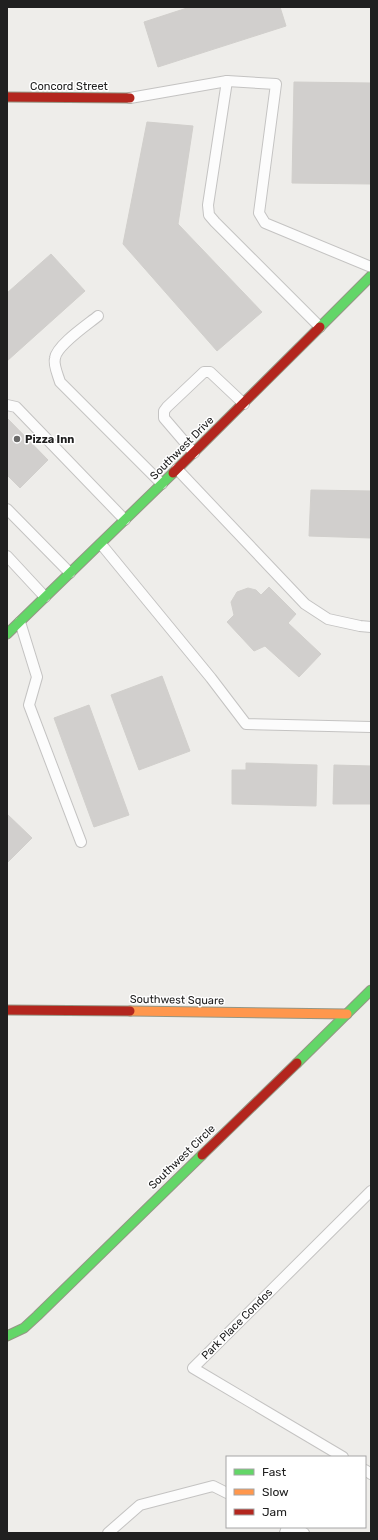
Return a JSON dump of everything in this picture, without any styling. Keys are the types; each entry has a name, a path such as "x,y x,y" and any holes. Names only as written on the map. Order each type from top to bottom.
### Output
{"street":[{"name":"Concord Street","path":"7,97 130,98"},
{"name":"Southwest Drive","path":"7,634 244,404 371,276"},
{"name":"Southwest Circle","path":"7,1336 24,1328 37,1316 371,990"},
{"name":"Southwest Square","path":"7,1011 347,1014"}],"lane":[{"path":"227,81 208,205 209,215 320,327"},
{"path":"130,98 227,81 276,84 259,213 261,219 265,223 371,267"},
{"path":"98,316 62,344 55,357 58,377 60,382 162,484"},
{"path":"194,453 164,418 164,411 167,407 204,372 210,372 244,404"},
{"path":"7,405 16,408 125,520"},
{"path":"177,469 305,604 328,619 371,627"},
{"path":"7,509 70,573"},
{"path":"101,544 211,678 246,724 371,727"},
{"path":"7,556 45,597"},
{"path":"20,622 37,678 29,705 81,842"},
{"name":"Park Place Condos","path":"341,1456 193,1368 371,1191"},
{"path":"108,1533 140,1505 213,1486 226,1492"},
{"path":"294,1528 304,1533"}],"building":[{"path":"190,7 280,7 286,26 158,67 144,22"},
{"path":"294,82 371,83 371,184 292,183"},
{"path":"147,122 193,126 178,224 262,312 217,351 123,244"},
{"path":"51,254 85,291 7,361 7,293"},
{"name":"Pizza Inn","path":"7,418 48,460 20,488 7,475"},
{"path":"311,490 371,491 371,538 309,536"},
{"path":"269,587 296,614 288,623 321,654 299,677 265,646 254,651 227,622 234,615 231,602 237,592 248,588 256,590 261,595"},
{"path":"162,676 190,751 139,770 111,695"},
{"path":"89,705 129,815 94,827 54,718"},
{"path":"246,763 317,765 316,806 232,804 232,770 246,770"},
{"path":"334,765 371,766 371,804 333,804"},
{"path":"7,814 32,838 7,863"}],"traffic: fast":[{"path":"320,327 371,276"},
{"path":"7,634 173,473"},
{"path":"297,1063 371,990"},
{"path":"7,1336 24,1328 37,1316 202,1155"}],"traffic: slow":[{"path":"130,1011 347,1014"}],"traffic: jam":[{"path":"7,97 130,98"},
{"path":"173,473 320,327"},
{"path":"7,1010 130,1011"},
{"path":"202,1155 297,1063"}],"place":[{"name":"Pizza Inn","path":"17,439"}]}
